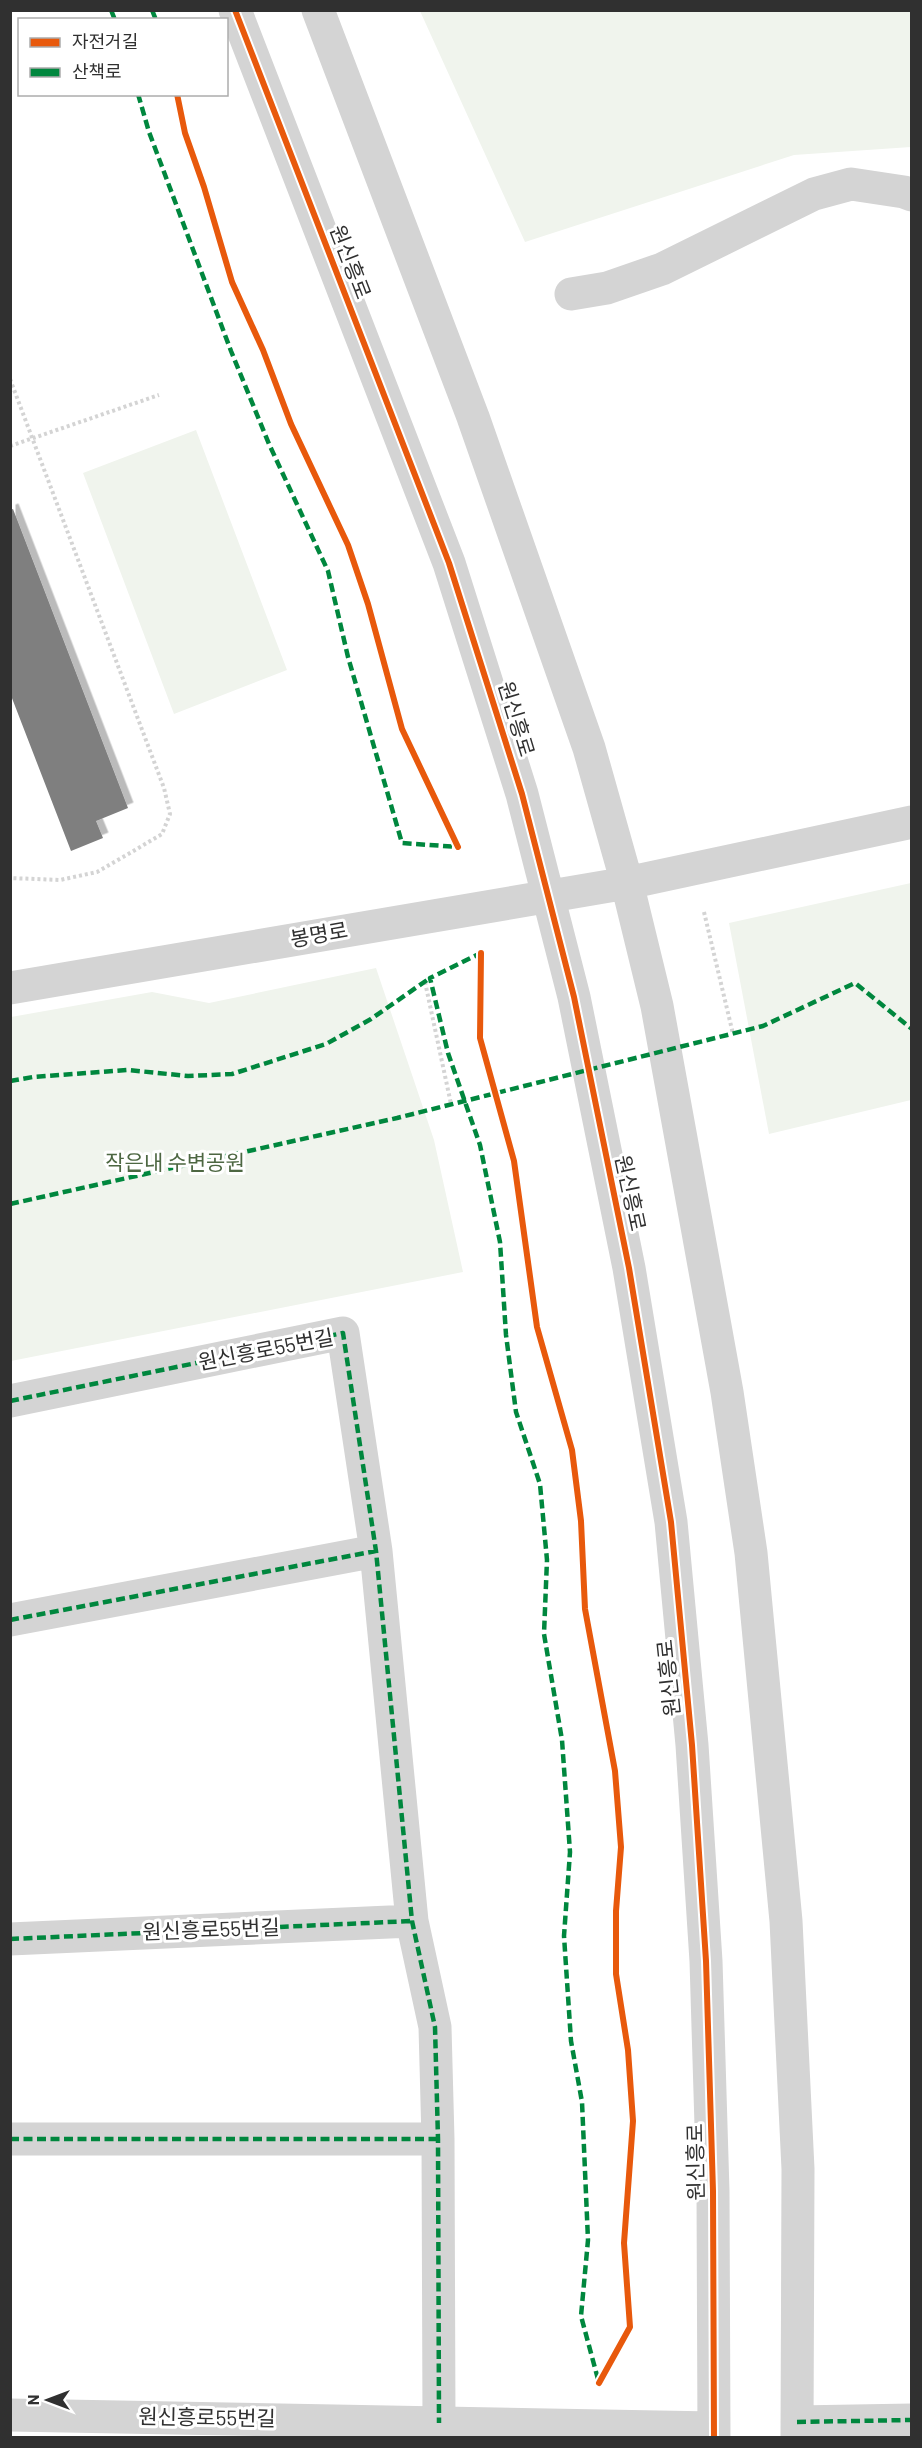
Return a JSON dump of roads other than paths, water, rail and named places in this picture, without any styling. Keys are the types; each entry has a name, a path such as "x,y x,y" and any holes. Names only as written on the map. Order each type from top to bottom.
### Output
{"street":[{"name":"원신흥로","path":"235,10 449,563 522,794 574,997 629,1268 671,1522 692,1745 706,1961 713,2191 714,2433"},
{"path":"318,10 477,428 589,748 627,883 657,1006 727,1392 751,1553 786,1921 798,2169 797,2430 912,2420"},
{"path":"571,294 607,288 662,269 814,194 851,184 912,195"},
{"name":"봉명로","path":"10,988 627,883 912,822"},
{"name":"원신흥로55번길","path":"10,1401 343,1333 376,1551 412,1922 435,2027 438,2139 439,2423"},
{"path":"10,1620 376,1551"},
{"name":"원신흥로55번길","path":"10,1939 412,1922"},
{"path":"10,2139 438,2139"},
{"name":"원신흥로55번길","path":"10,2415 439,2423 714,2433"}],"park label":[{"name":"작은내 수변공원","path":"175,1163"}]}
